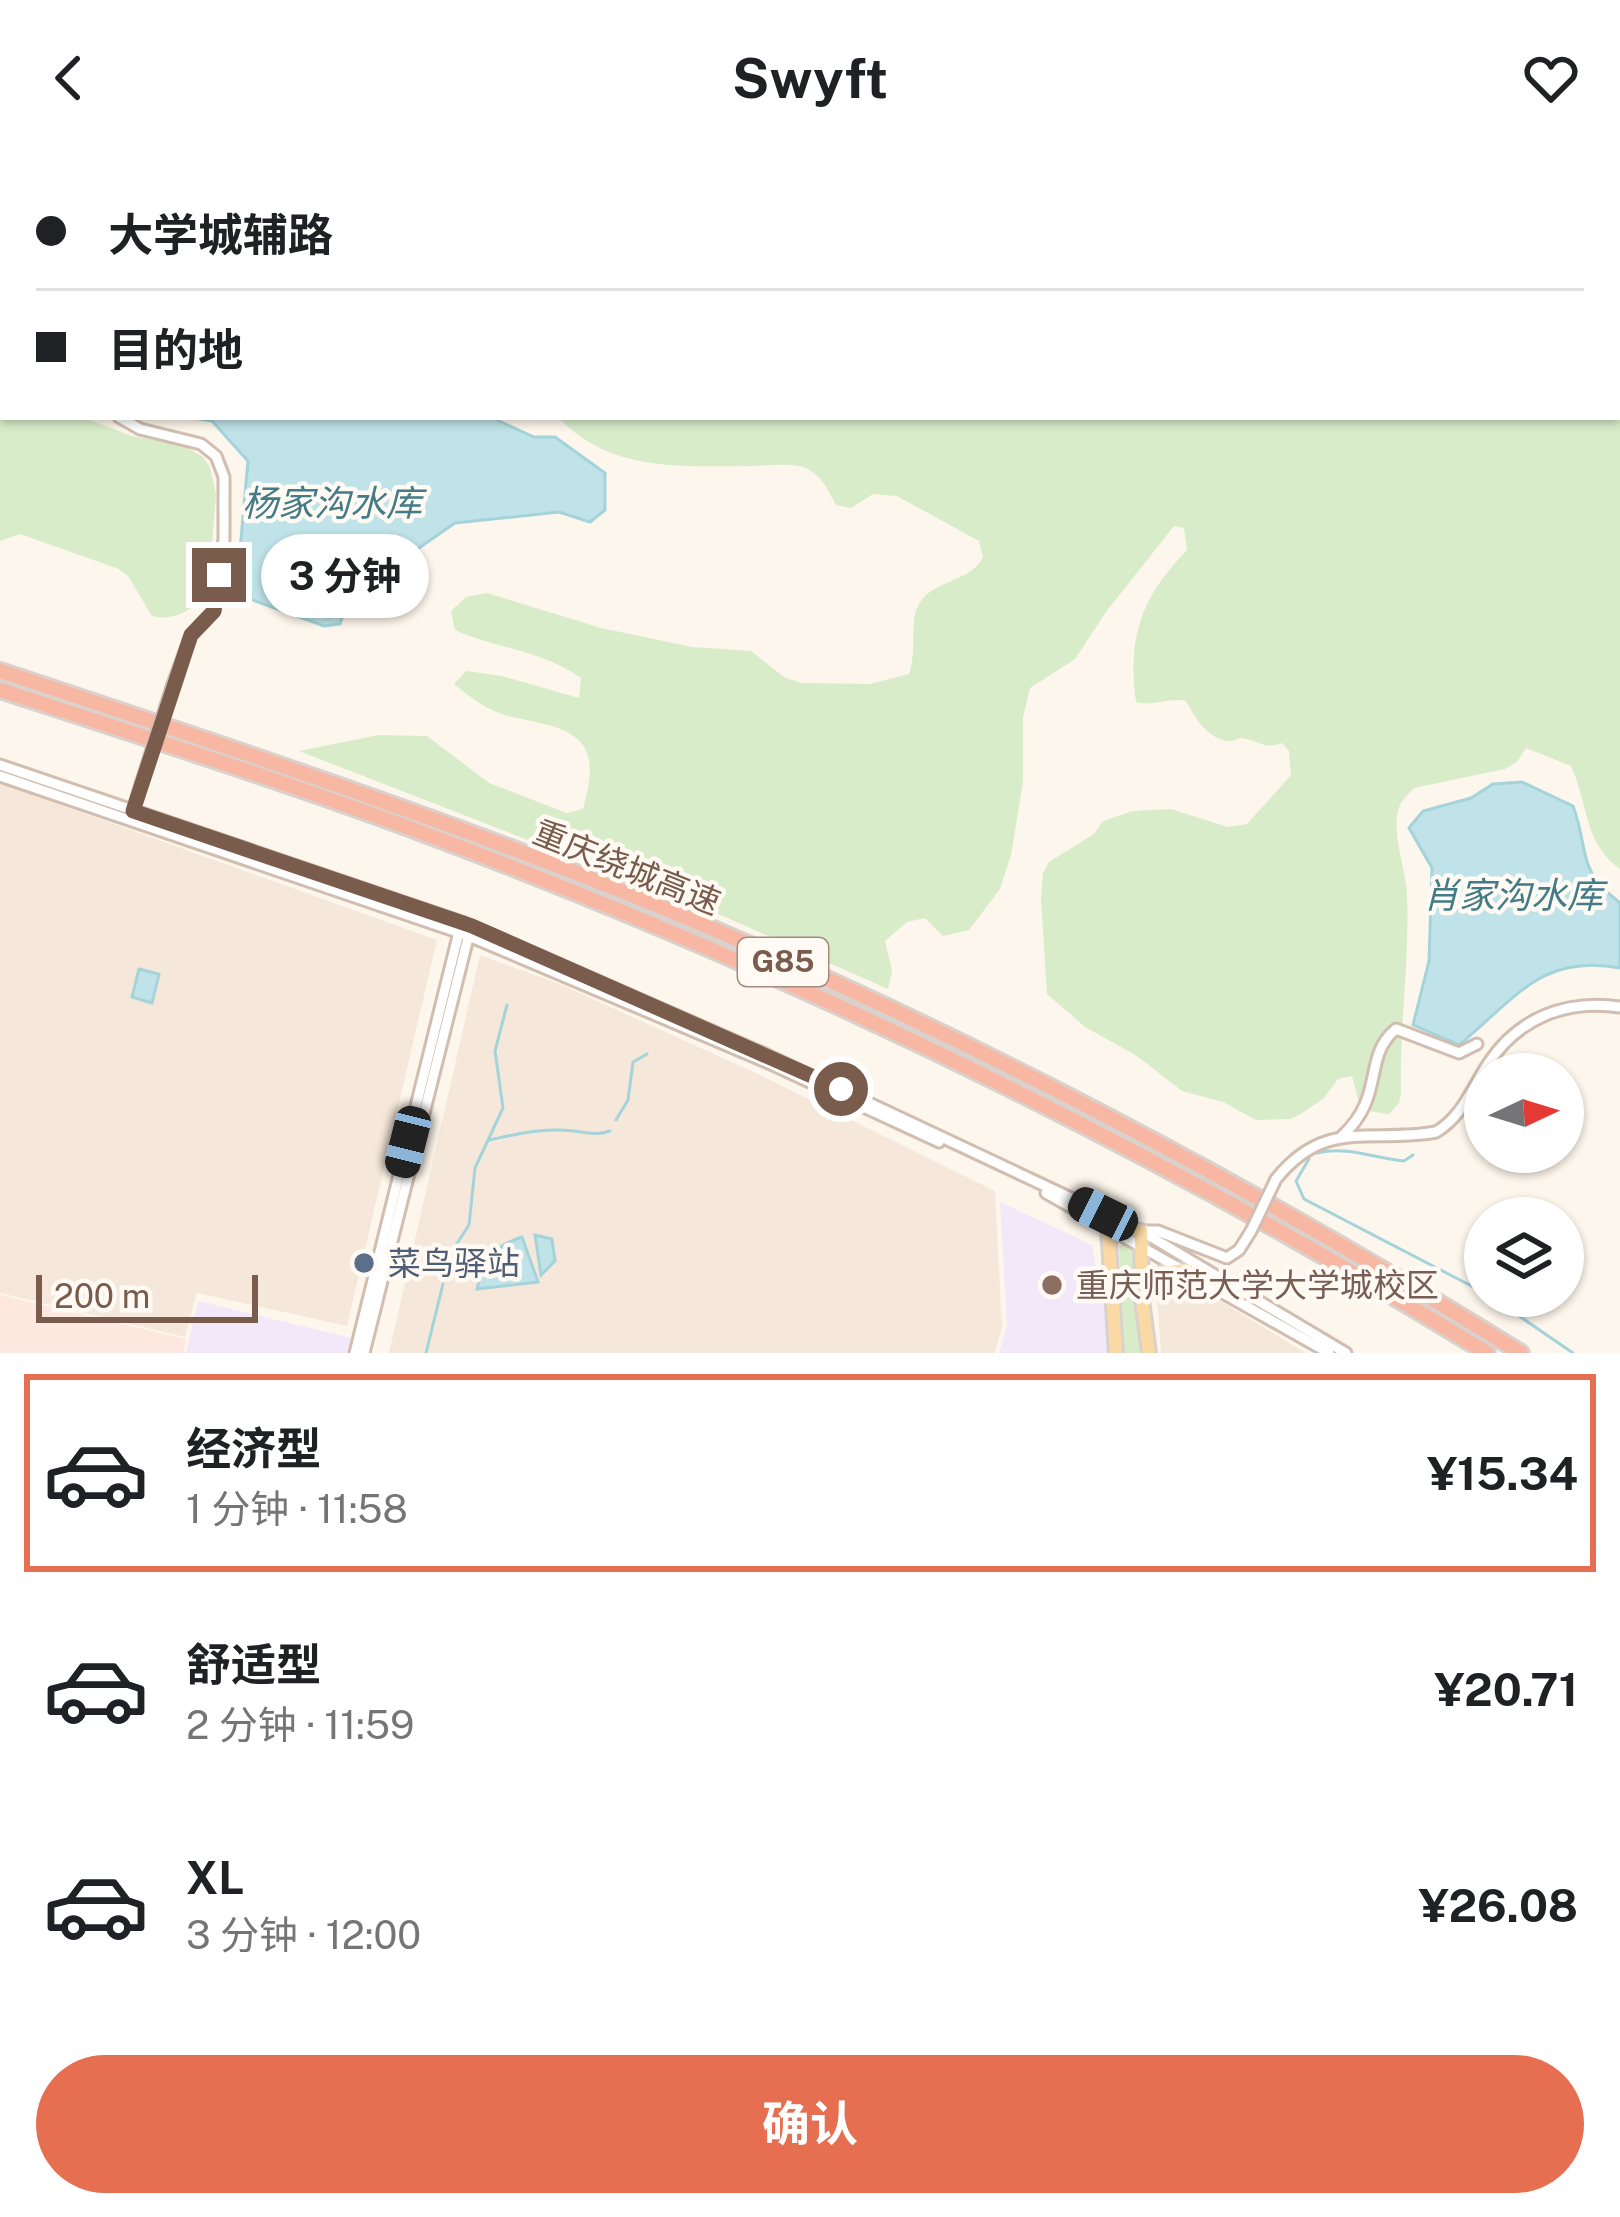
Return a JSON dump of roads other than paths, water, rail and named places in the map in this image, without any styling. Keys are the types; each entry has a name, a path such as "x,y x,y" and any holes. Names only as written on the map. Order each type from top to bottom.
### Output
{"highway":[{"name":"重庆绕城高速","path":"0,671 411,811 748,946 1079,1104 1313,1229 1521,1353"},
{"name":"重庆绕城高速","path":"0,689 406,827 840,1008 1072,1120 1304,1245 1487,1353"}],"main road":[{"path":"1117,1353 1108,1227 1139,1237 1149,1353"},
{"path":"1142,1300 1162,1273 1186,1270"}],"street":[{"path":"124,420 140,429 201,444 216,456 224,477 224,539 214,611 191,635 132,815"},
{"path":"0,765 465,929 766,1054 1139,1237 1346,1353"},
{"path":"0,776 132,815"},
{"path":"465,929 1026,1181 1108,1227"},
{"path":"359,1353 465,929"},
{"path":"1139,1237 1158,1231 1227,1258 1251,1232 1276,1179 1306,1150 1342,1136 1436,1132 1472,1094 1502,1046 1528,1022 1579,1005 1620,1007"},
{"path":"1342,1136 1367,1106 1378,1050 1396,1029 1459,1053 1477,1045"},
{"path":"1139,1237 1186,1270 1329,1353"}],"water":[{"name":"杨家沟水库","path":"206,420 497,420 534,437 555,437 605,473 605,510 590,522 559,512 455,523 370,582 358,606 344,612 340,624 324,626 236,594 248,461 212,421"},
{"name":"肖家沟水库","path":"1522,782 1573,806 1590,869 1620,903 1620,968 1593,965 1550,974 1514,996 1459,1045 1413,1025 1429,961 1432,868 1409,828 1423,811 1471,798 1493,784"},
{"path":"139,969 159,974 152,1003 132,997"},
{"path":"535,1235 552,1239 555,1261 541,1275"},
{"path":"522,1237 538,1282 477,1289 490,1256"}],"waterway":[{"path":"450,1254 469,1225 475,1168 503,1108 495,1051 507,1005"},
{"path":"616,1120 628,1100 633,1062 647,1054"},
{"path":"489,1140 543,1130 610,1131"},
{"path":"1317,1153 1350,1152 1404,1161 1413,1155"},
{"path":"1309,1159 1296,1181 1304,1199 1464,1282"},
{"path":"426,1353 443,1284"},
{"path":"1521,1317 1573,1353"}],"place":[{"name":"菜鸟驿站","path":"364,1263"},
{"name":"重庆师范大学大学城校区","path":"1052,1285"}]}
